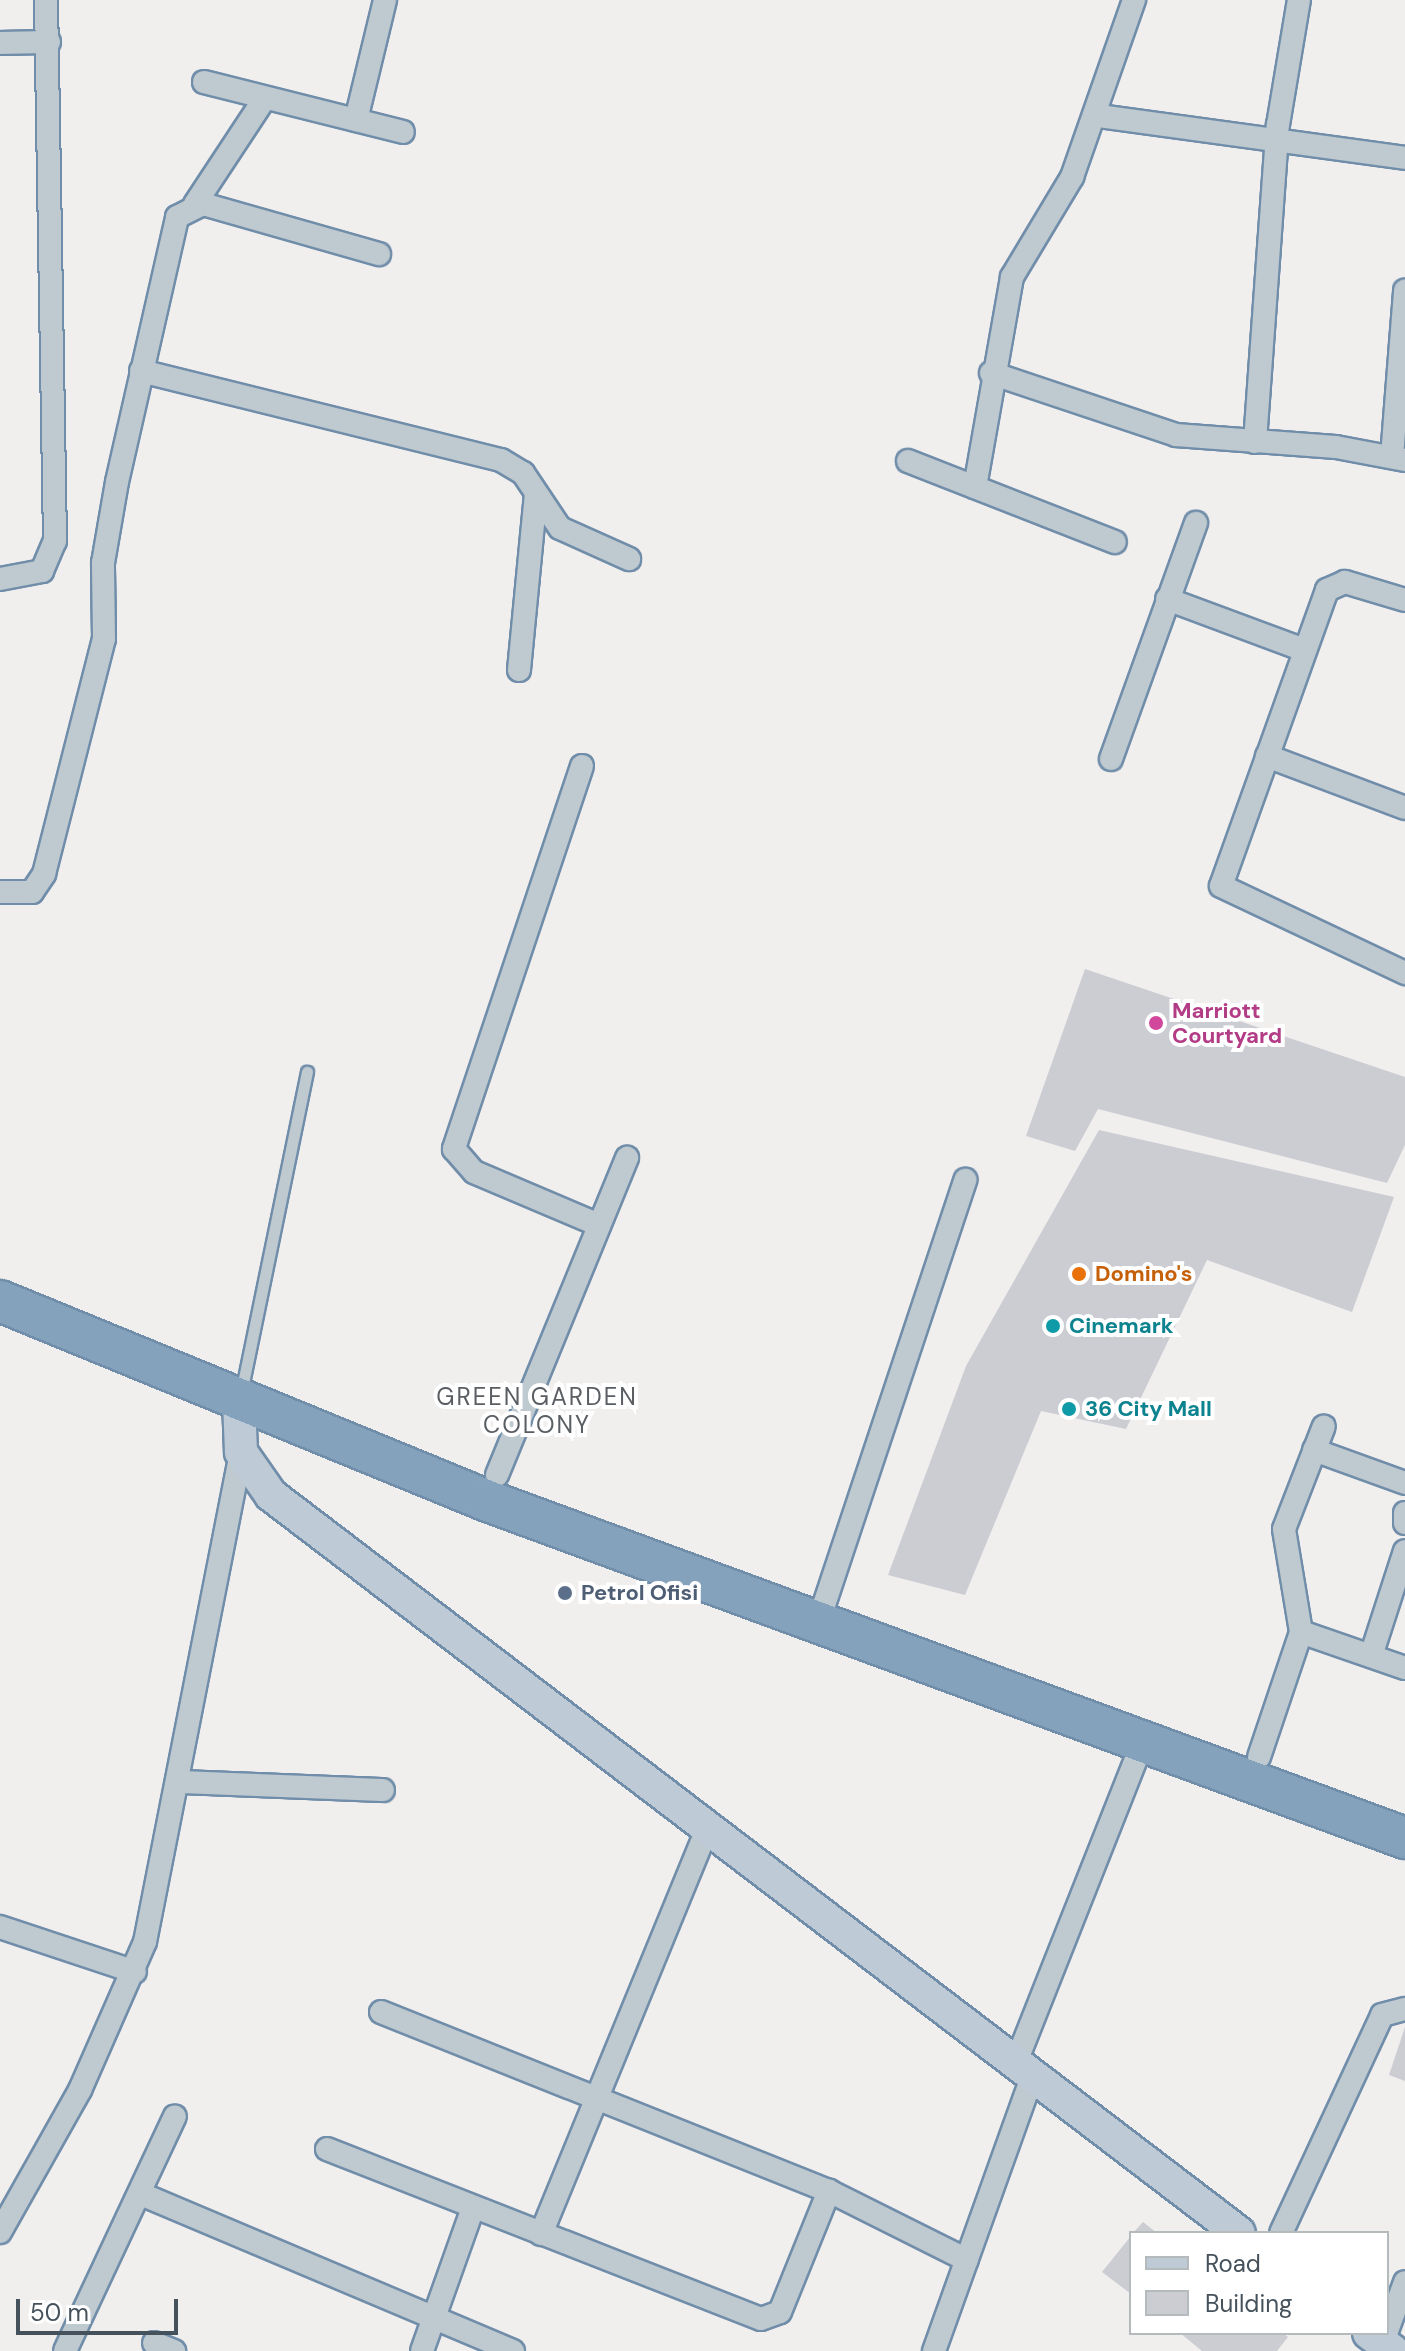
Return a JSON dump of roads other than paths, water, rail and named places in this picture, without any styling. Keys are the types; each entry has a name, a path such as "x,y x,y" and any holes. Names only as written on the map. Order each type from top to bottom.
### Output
{"highway":[{"path":"0,1274 242,1389 497,1475 1143,1742 1243,1761 1405,1838"},
{"path":"0,1301 242,1389 822,1609 1243,1761 1405,1810"}],"street":[{"path":"0,579 42,571 55,541 46,0"},
{"path":"356,120 385,0"},
{"path":"975,487 991,373 1012,277 1057,207 1099,116 1134,0"},
{"path":"1255,442 1276,144 1299,0"},
{"path":"0,43 49,42"},
{"path":"204,82 403,132"},
{"path":"0,892 32,892 44,874 108,617 103,563 173,227 195,204 265,98"},
{"path":"1099,116 1276,144 1405,158"},
{"path":"195,204 379,254"},
{"path":"991,373 1159,431 1398,459 1405,291"},
{"path":"141,371 488,456 515,467 569,535 629,559"},
{"path":"908,461 1115,542"},
{"path":"519,670 536,494"},
{"path":"1111,759 1196,523"},
{"path":"1405,600 1334,584 1304,650 1221,886 1405,973"},
{"path":"1167,599 1304,650"},
{"path":"1267,756 1405,808"},
{"path":"582,766 454,1149 474,1172 599,1225"},
{"path":"497,1475 627,1158"},
{"path":"822,1609 965,1180"},
{"path":"0,2232 135,1972 180,1782 241,1452 242,1389"},
{"path":"1243,1761 1301,1632 1284,1529 1324,1426"},
{"path":"1314,1450 1405,1483"},
{"path":"241,1452 271,1495 1236,2231"},
{"path":"1405,1513 1405,1523"},
{"path":"1371,1656 1405,1551"},
{"path":"1301,1632 1405,1668"},
{"path":"934,2351 967,2260 1025,2068 1143,1742"},
{"path":"180,1782 383,1790"},
{"path":"541,2234 592,2095 708,1826"},
{"path":"0,1927 135,1972"},
{"path":"1282,2231 1382,2015 1405,2009"},
{"path":"381,2012 829,2191 967,2260"},
{"path":"65,2351 175,2116"},
{"path":"327,2149 473,2208 767,2319 780,2312 829,2191"},
{"path":"141,2194 513,2351"},
{"path":"422,2351 473,2208"},
{"path":"1389,2325 1405,2282"}],"lane":[{"path":"242,1389 307,1072"}],"place":[{"name":"Marriott Courtyard","path":"1156,1023"},
{"name":"Domino's","path":"1079,1274"},
{"name":"Cinemark","path":"1053,1326"},
{"name":"36 City Mall","path":"1069,1409"},
{"name":"Petrol Ofisi","path":"565,1593"}],"district":[{"name":"GREEN GARDEN COLONY","path":"537,1411"}]}
